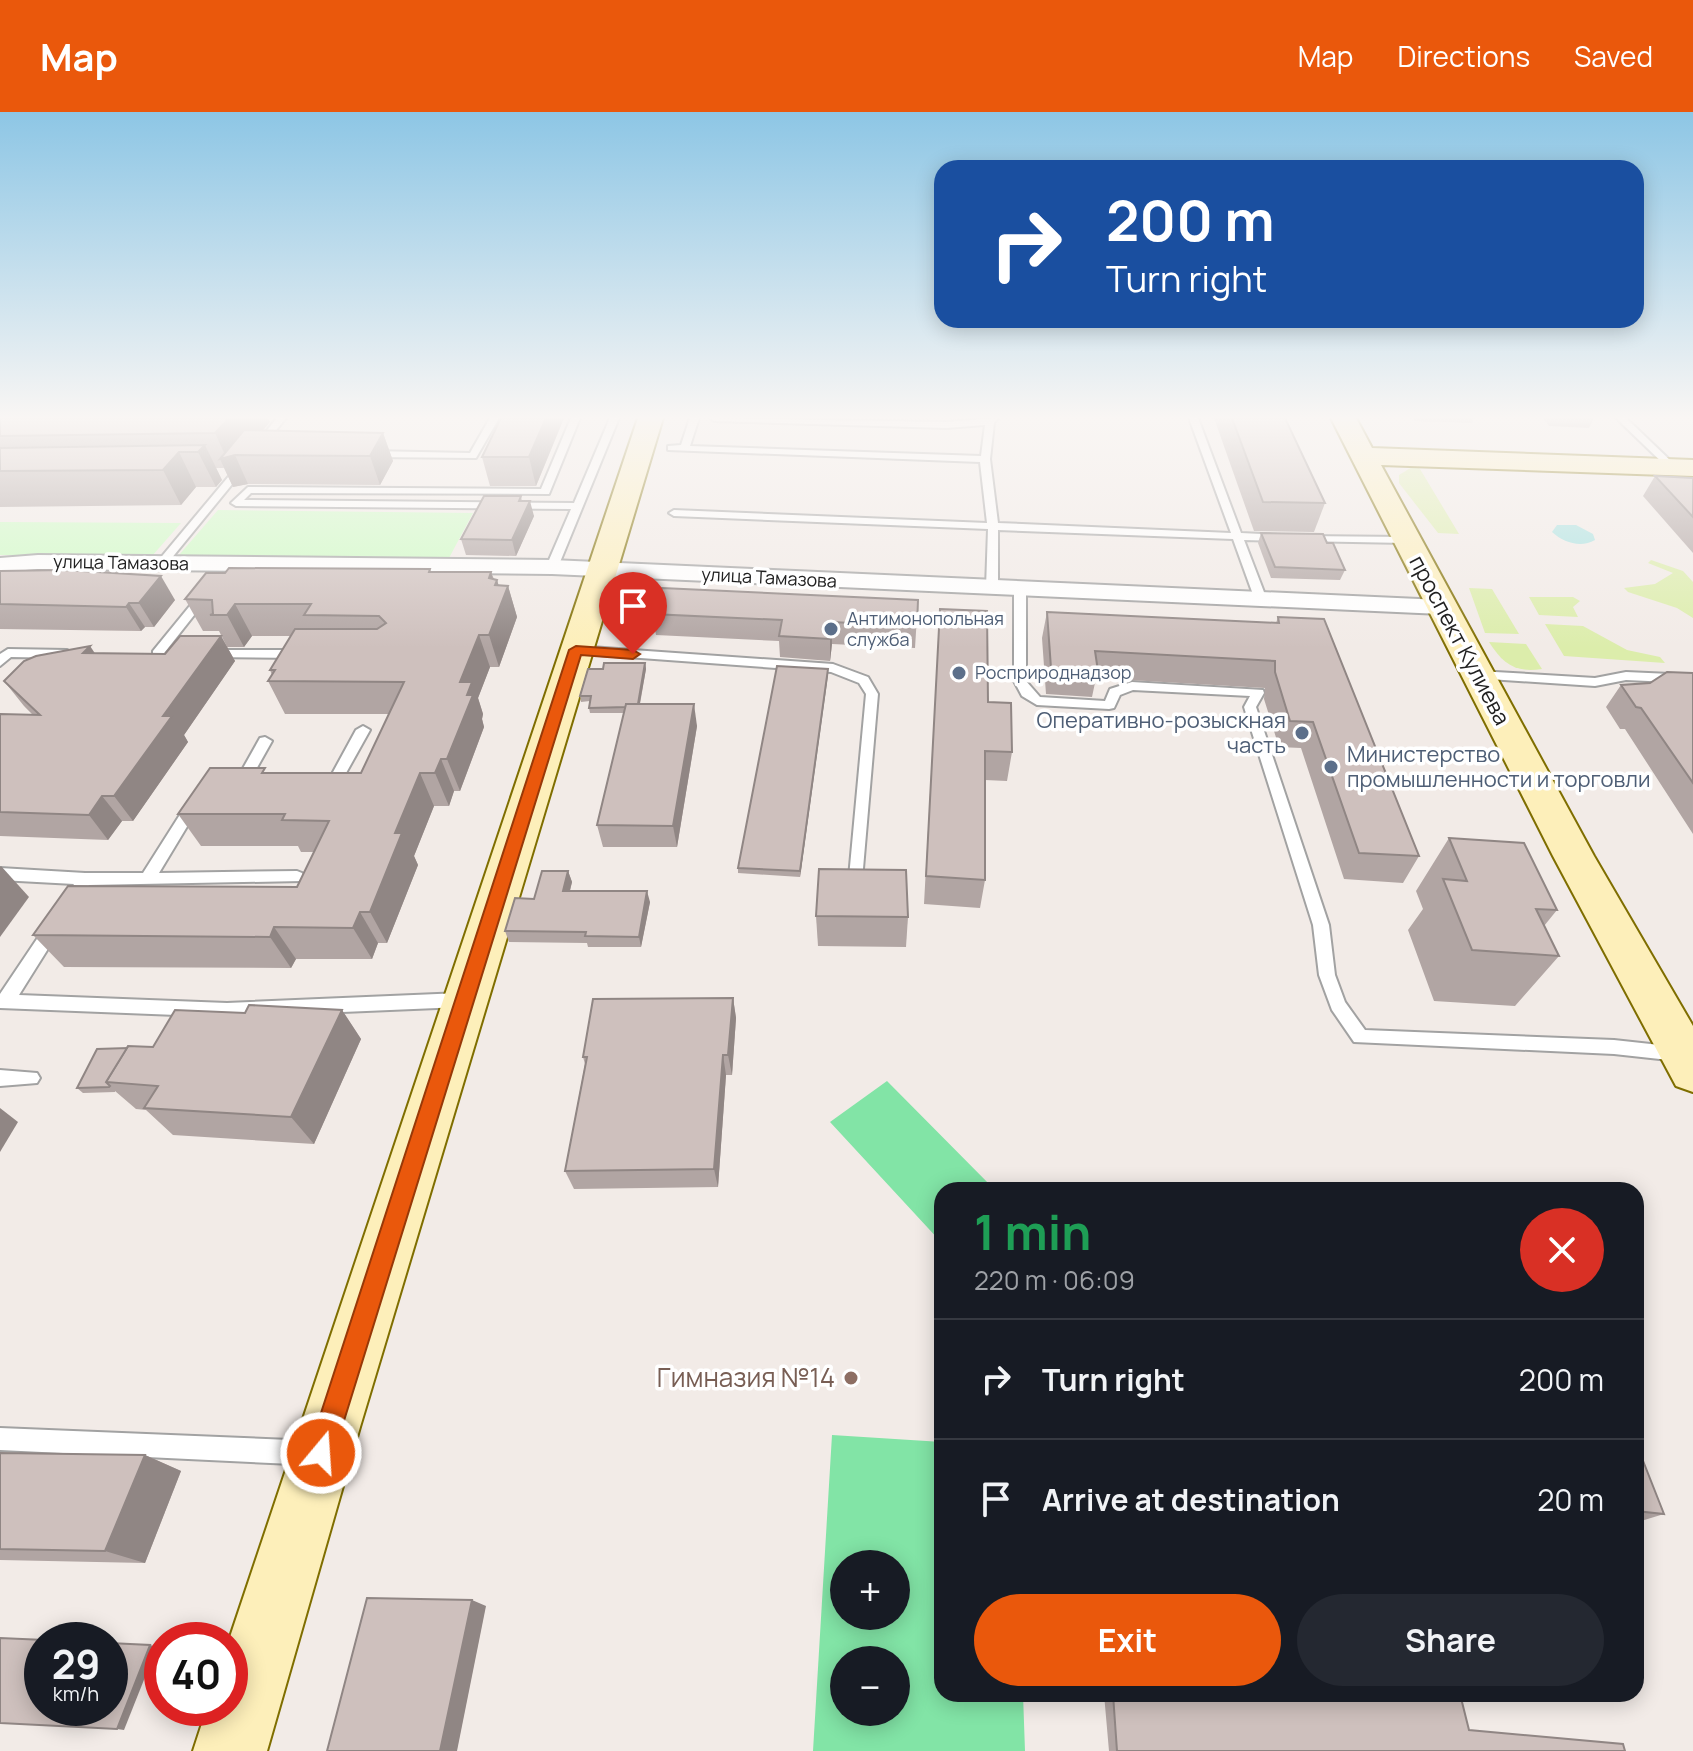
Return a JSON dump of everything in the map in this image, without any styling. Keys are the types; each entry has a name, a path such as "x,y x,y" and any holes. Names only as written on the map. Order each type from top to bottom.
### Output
{"street":[{"path":"230,1751 321,1453 627,494"},
{"name":"проспект Кулиева","path":"1383,494 1478,675 1686,1051"},
{"name":"улица Тамазова","path":"0,565 38,562 162,563 225,570 552,567 1441,607"}],"lane":[{"path":"162,563 219,494"},
{"path":"244,494 236,503 578,506"},
{"path":"552,567 583,494"},
{"path":"989,494 993,525 992,588"},
{"path":"1222,494 1261,600"},
{"path":"674,513 1238,537 1406,540"},
{"path":"157,654 211,587"},
{"path":"1020,590 1020,681 1027,693 1037,701 1109,705 1115,692 1132,686 1258,693 1250,707 1321,925 1327,975 1338,1005 1360,1037 1686,1051"},
{"path":"576,650 833,668 864,680 872,694 856,889"},
{"path":"0,662 8,653 83,654"},
{"path":"142,654 172,654"},
{"path":"203,654 312,654"},
{"path":"1478,675 1595,682 1626,676 1693,679"},
{"path":"305,779 336,779 363,730"},
{"path":"245,781 265,741"},
{"path":"148,878 191,806 204,799"},
{"path":"0,874 85,879 297,877"},
{"path":"3,1001 85,879"},
{"path":"3,1001 227,1010 467,1000"},
{"path":"0,1078 31,1078"},
{"path":"0,1439 321,1453"}],"green space":[{"path":"1408,494 1435,494 1459,534 1438,533"},
{"path":"218,510 473,513 449,558 179,555"},
{"path":"0,522 181,523 152,556 0,555"},
{"path":"1651,560 1683,571 1693,582 1693,618 1677,608 1624,588 1655,584 1673,573 1648,563"},
{"path":"1469,588 1492,589 1519,634 1485,633"},
{"path":"1529,597 1573,597 1580,601 1573,607 1578,617 1539,615"},
{"path":"1545,624 1583,626 1627,650 1660,657 1665,663 1564,656"},
{"path":"1489,642 1526,644 1542,669 1524,670 1511,665 1499,656"},
{"path":"887,1081 987,1182 934,1182 934,1235 830,1122"},
{"path":"832,1435 934,1441 934,1702 1023,1702 1025,1751 813,1751"}],"water":[{"path":"1557,525 1576,525 1593,534 1595,540 1584,544 1567,541 1552,532"}],"building":[{"path":"1260,494 1321,494 1325,503 1263,502"},
{"path":"1672,494 1693,494 1693,517"},
{"path":"484,496 521,496 519,501 530,501 512,540 461,539"},
{"path":"1261,533 1323,534 1327,543 1333,543 1345,570 1275,567"},
{"path":"229,568 491,572 489,578 497,580 495,585 508,586 489,635 479,635 460,682 472,682 467,695 473,695 447,759 441,759 435,773 420,773 395,833 402,833 370,912 360,912 353,928 274,927 270,937 33,935 68,886 297,887 329,821 282,820 285,814 178,814 210,768 265,768 262,773 361,773 404,682 268,681 275,670 270,670 295,629 377,629 386,623 379,616 304,615 311,604 235,604 227,615 210,615 213,614 212,600 185,599 206,573 225,573"},
{"path":"65,570 161,576 139,603 129,603 126,607 0,604 0,571"},
{"path":"662,588 918,600 917,626 832,622 830,639 779,636 782,620 652,614"},
{"path":"940,609 987,611 988,702 1011,703 1012,752 985,751 985,880 926,876"},
{"path":"1047,612 1279,623 1278,617 1324,619 1419,856 1359,853 1313,722 1290,721 1275,672 1275,661 1095,651 1098,671 1051,668"},
{"path":"180,636 221,636 163,716 172,716 114,796 102,796 89,815 0,812 0,714 40,715 4,681 24,661 90,646 83,653 165,654"},
{"path":"604,663 645,663 638,704 589,708 591,696 580,696 588,669 603,669"},
{"path":"777,666 828,669 800,871 738,868"},
{"path":"1667,672 1693,673 1693,783 1641,708 1636,707 1621,685 1650,683"},
{"path":"626,704 694,704 673,826 597,825"},
{"path":"1449,838 1524,843 1557,910 1536,909 1559,956 1472,950 1443,879 1467,881"},
{"path":"819,869 906,870 908,917 816,916"},
{"path":"542,871 568,871 563,891 647,891 639,937 585,936 586,932 505,931 515,898 534,899"},
{"path":"733,998 728,1055 723,1055 714,1169 565,1171 587,1057 583,1057 593,999"},
{"path":"249,1005 342,1010 291,1117 144,1108 158,1086 106,1082 128,1046 153,1047 175,1010 245,1013"},
{"path":"127,1048 106,1082 109,1087 77,1088 97,1049"},
{"path":"0,1453 145,1455 105,1551 0,1549"},
{"path":"1644,1463 1664,1514 1644,1512"},
{"path":"367,1598 472,1600 440,1751 327,1751"},
{"path":"0,1638 24,1639 24,1724 0,1723"},
{"path":"128,1644 144,1645 144,1660 128,1701"},
{"path":"1114,1702 1462,1702 1469,1730 1623,1744 1625,1751 1117,1751"},
{"path":"58,1726 118,1726 117,1729"}],"place":[{"name":"Антимонопольная служба","path":"831,629"},
{"name":"Росприроднадзор","path":"959,673"},
{"name":"Оперативно-розыскная часть","path":"1302,733"},
{"name":"Министерство промышленности и торговли","path":"1331,767"},
{"name":"Гимназия №14","path":"851,1378"}],"route":[{"path":"321,1453 576,650 633,654"}]}
